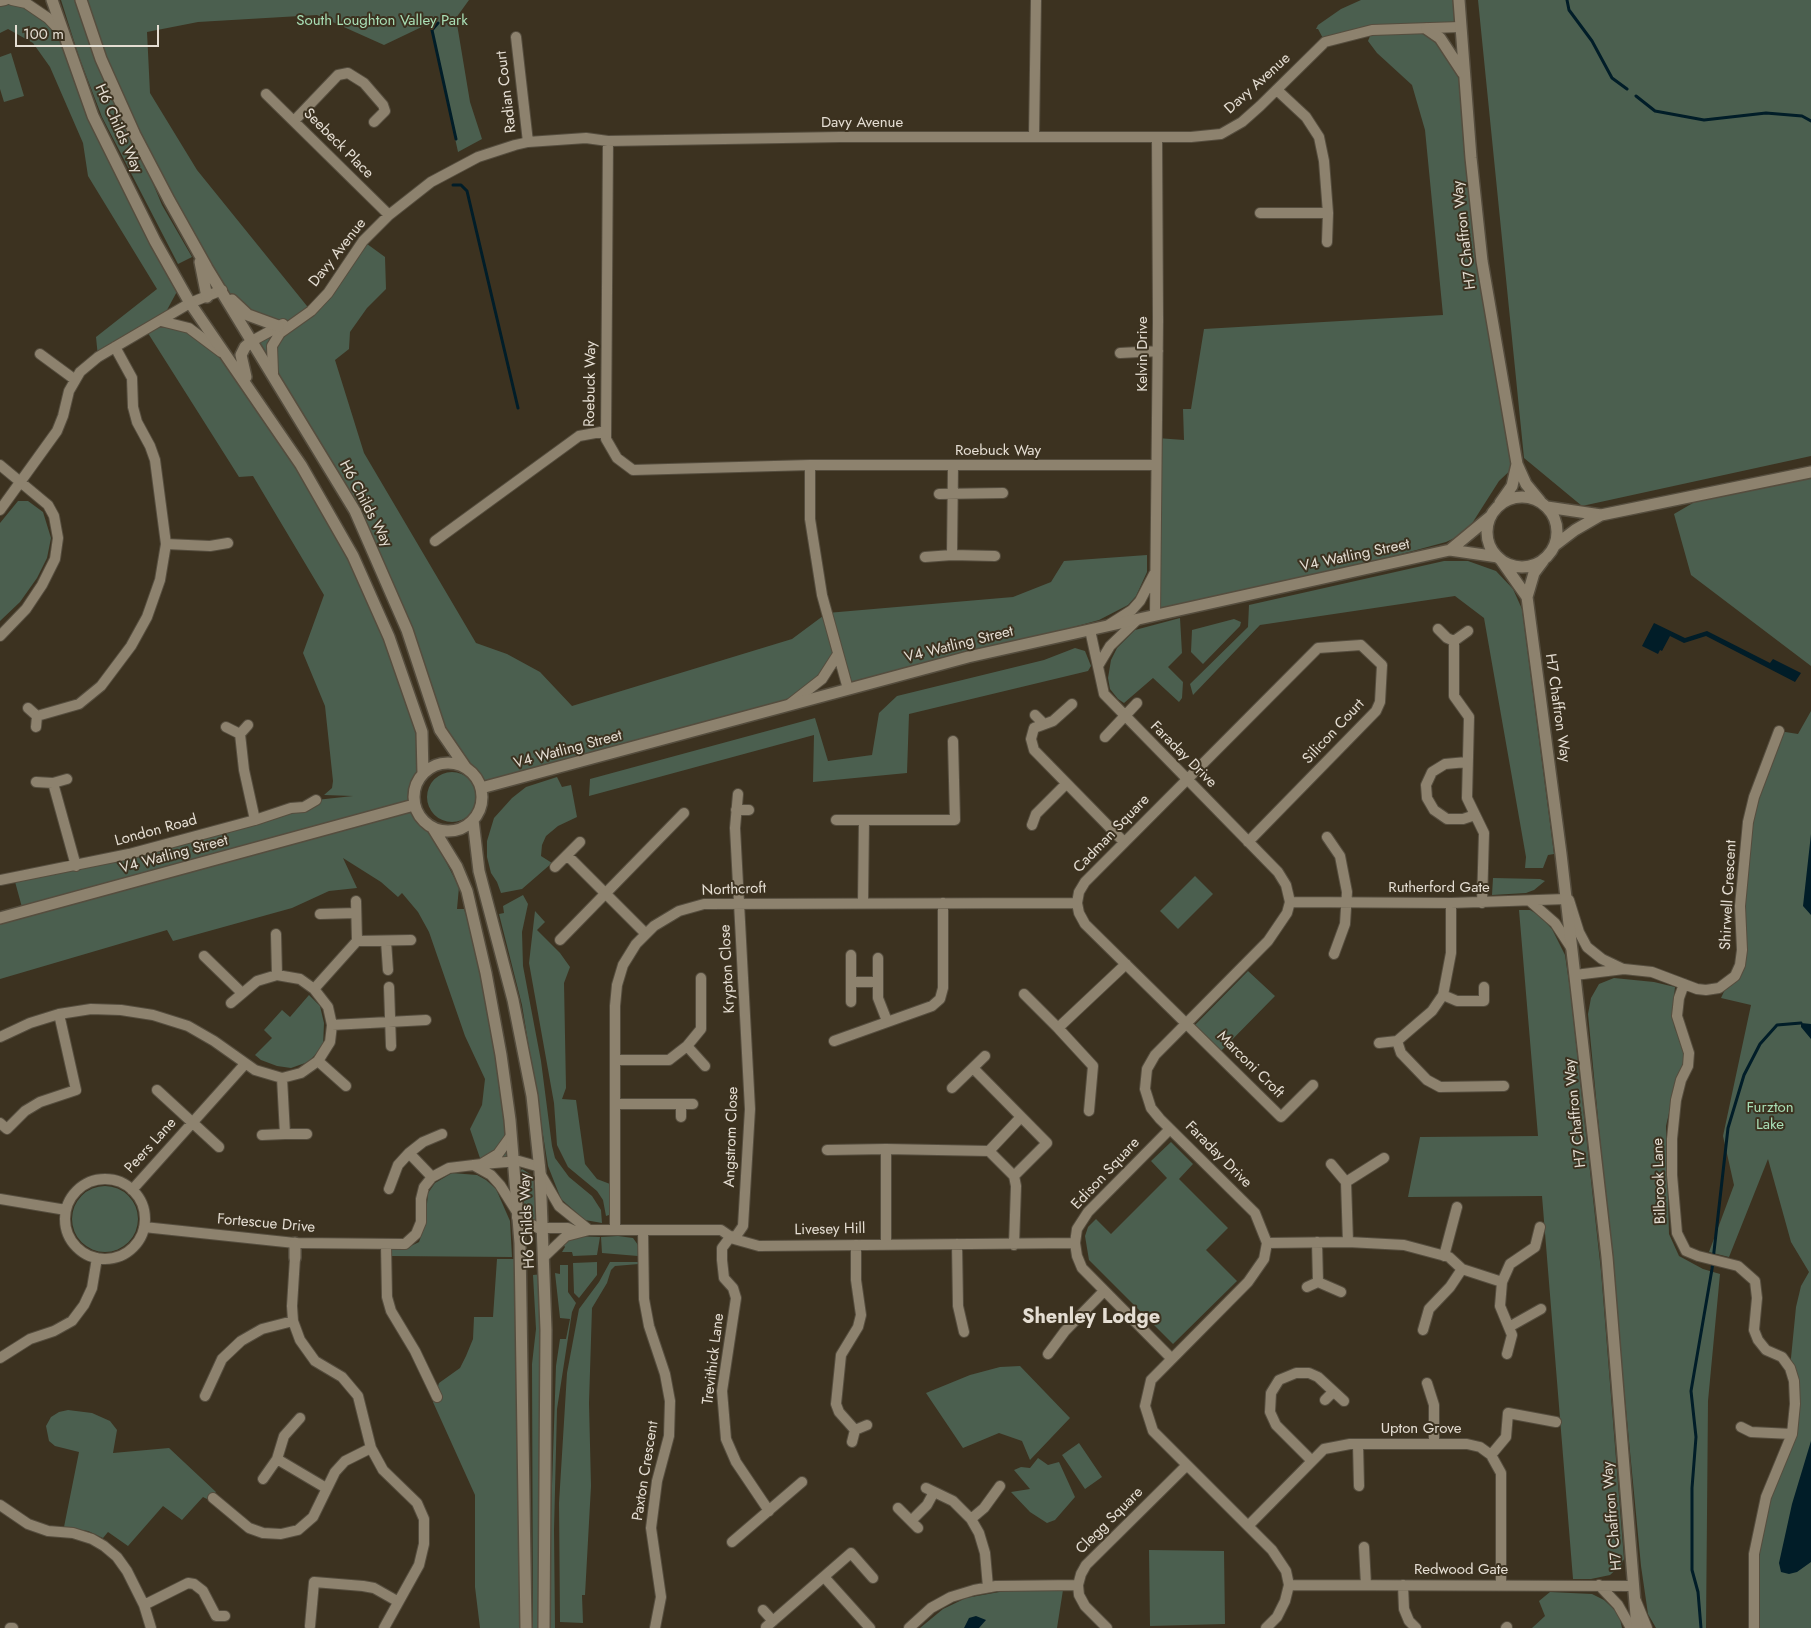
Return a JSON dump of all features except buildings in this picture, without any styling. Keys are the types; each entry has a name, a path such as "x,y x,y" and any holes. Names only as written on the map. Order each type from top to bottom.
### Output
{"street":[{"path":"0,2 5,0"},
{"path":"12,0 26,3 48,18 64,35"},
{"name":"H6 Childs Way","path":"52,0 93,116 168,265 190,303"},
{"name":"H6 Childs Way","path":"81,0 102,59 135,135 194,244 205,269 222,290 252,341 274,373 355,511 407,630 440,730 466,768"},
{"path":"1034,137 1036,0"},
{"name":"H7 Chaffron Way","path":"1460,0 1464,74 1482,261 1500,374 1517,464 1526,484 1543,504"},
{"name":"Davy Avenue","path":"274,373 272,346 280,333 311,311 328,293 363,241 389,215 439,178 478,157 528,142 586,138 608,141 1156,137 1221,134 1242,122 1325,42 1372,30 1460,26"},
{"path":"1427,28 1440,38 1464,74"},
{"name":"Radian Court","path":"516,37 528,142"},
{"path":"294,121 338,75 348,73 364,83 383,105 385,111 374,122"},
{"path":"1277,90 1306,117 1319,137 1324,161 1328,213 1327,242"},
{"name":"Seebeck Place","path":"266,94 389,215"},
{"name":"Kelvin Drive","path":"1155,615 1158,351 1156,137"},
{"name":"Roebuck Way","path":"608,141 606,439 617,458 633,470 810,465 1156,465"},
{"path":"1260,213 1328,213"},
{"path":"205,269 206,296"},
{"path":"0,510 57,431 74,379 89,364 190,303 222,290 248,315 278,326"},
{"path":"190,303 301,465 353,556 389,637 422,732 423,774"},
{"name":"Davy Avenue","path":"252,341 278,326 296,320"},
{"path":"161,321 189,328 230,360"},
{"path":"250,390 241,355 245,346 252,341"},
{"path":"37,716 79,704 92,695 112,673 147,617 160,580 166,544 155,460 137,422 132,378 115,347"},
{"path":"1120,353 1158,351"},
{"path":"40,354 74,379"},
{"path":"435,541 579,436 606,431"},
{"name":"H7 Chaffron Way","path":"1494,512 1512,486 1517,464"},
{"path":"810,465 810,519 822,595 848,689"},
{"path":"0,466 39,496 54,516 58,546 55,559 42,585 22,614 0,636"},
{"path":"952,555 953,466"},
{"path":"1601,515 1543,504 1521,497 1512,498 1494,512 1487,530 1488,537 1500,558 1512,565 1524,567 1536,564 1546,558 1554,546 1575,530 1601,515 1811,472"},
{"path":"939,494 1003,493"},
{"path":"1543,504 1557,525 1554,546"},
{"name":"V4 Watling Street","path":"1450,550 1494,512"},
{"path":"166,544 210,546 228,543"},
{"name":"V4 Watling Street","path":"481,788 968,657 1450,550 1500,558"},
{"path":"925,557 952,555 995,556"},
{"name":"H7 Chaffron Way","path":"1500,558 1527,597"},
{"name":"H7 Chaffron Way","path":"1546,558 1534,573 1527,597 1561,854 1607,1256 1637,1628"},
{"name":"Kelvin Drive","path":"1107,626 1132,610 1140,601 1156,571"},
{"path":"1098,666 1110,646 1138,619"},
{"path":"1438,629 1447,638 1454,641"},
{"name":"Faraday Drive","path":"1090,630 1104,694 1124,717 1278,872 1286,885 1290,902 1287,913 1268,941 1155,1055 1147,1069 1145,1089 1151,1108 1255,1213 1267,1243"},
{"path":"1454,641 1468,631"},
{"path":"1454,641 1454,696 1469,717 1467,798 1484,833 1482,903"},
{"name":"Silicon Court","path":"1187,780 1318,648 1361,645 1382,665 1380,702 1376,712 1248,842"},
{"path":"790,705 822,679 838,654"},
{"path":"1105,738 1137,703"},
{"path":"1072,704 1053,720 1034,728 1031,739 1034,750 1124,842"},
{"path":"28,708 37,716"},
{"path":"1035,715 1043,723"},
{"path":"36,727 37,716"},
{"path":"248,725 240,734 244,770 255,820"},
{"path":"226,727 240,734"},
{"name":"Shirwell Crescent","path":"1575,975 1624,969 1652,972 1697,989 1719,988 1735,976 1740,965 1740,906 1748,822 1754,797 1779,730"},
{"path":"836,820 954,824 953,741"},
{"path":"1468,762 1446,764 1432,772 1426,785 1426,798 1434,810 1447,818 1463,819 1475,815"},
{"path":"448,763 466,768 474,775 481,788 482,800 473,820 465,827 443,831 433,828 425,822 414,805 414,793 423,774 430,768 448,763"},
{"path":"36,782 53,783 66,779"},
{"name":"Cadman Square","path":"1077,903 1079,892 1084,882 1187,780"},
{"path":"53,783 76,866"},
{"path":"1032,825 1036,814 1066,784"},
{"name":"Krypton Close","path":"738,794 735,828 747,1033"},
{"name":"London Road","path":"0,880 76,866 255,820 291,808 304,807 316,800"},
{"name":"V4 Watling Street","path":"0,918 414,805"},
{"path":"736,810 749,810"},
{"path":"560,940 684,813"},
{"name":"H6 Childs Way","path":"473,820 482,885 515,1009 532,1096 540,1171 545,1256 544,1628"},
{"path":"863,904 864,820"},
{"name":"H6 Childs Way","path":"433,828 457,867 467,891 502,1055 512,1136 521,1272 526,1628"},
{"path":"1327,837 1340,856 1346,875 1347,903 1345,924 1334,954"},
{"path":"555,867 580,842"},
{"path":"567,855 646,934"},
{"name":"Shirwell Crescent","path":"1565,887 1579,932 1586,947 1602,959 1624,969"},
{"name":"Rutherford Gate","path":"1290,902 1482,903 1566,899"},
{"path":"314,989 358,941 356,901"},
{"path":"1530,902 1555,923 1572,950"},
{"path":"834,1041 932,1006 940,999 943,988 943,903"},
{"path":"1077,903 1078,913 1085,924 1187,1023"},
{"name":"Northcroft","path":"614,1230 616,1060 614,1006 617,985 623,966 636,944 654,926 679,911 704,904 1077,903"},
{"path":"1379,1043 1397,1041 1432,1010 1443,995 1451,953 1451,903"},
{"path":"320,914 356,913"},
{"path":"276,934 277,975"},
{"path":"358,941 411,940"},
{"path":"386,941 388,970"},
{"path":"850,1002 851,955"},
{"path":"204,956 241,992"},
{"path":"878,958 878,998 887,1022"},
{"path":"1058,1028 1126,964"},
{"path":"0,1037 30,1023 59,1014 91,1009 114,1009 153,1016 188,1026 232,1053 245,1064 267,1076 282,1078 301,1073 318,1061 330,1042 332,1025 328,1007 314,989 300,979 277,975 257,981 241,992 231,1004"},
{"path":"616,1060 669,1060 687,1046 701,1029 701,978"},
{"path":"851,982 877,982"},
{"name":"Bilbrook Lane","path":"1684,984 1679,998 1677,1016 1689,1053 1688,1066 1681,1080 1676,1100 1672,1139 1674,1209 1677,1233 1681,1245 1686,1250 1706,1258 1738,1266 1755,1281 1757,1298 1754,1330 1758,1340 1766,1350 1782,1357 1790,1368 1794,1381 1795,1404 1792,1434 1766,1498 1754,1554 1754,1628"},
{"path":"389,987 390,1046"},
{"path":"1443,995 1457,1001 1484,1001 1484,988"},
{"path":"1024,994 1093,1066 1089,1111"},
{"path":"0,1123 7,1129 25,1111 40,1102 76,1090 59,1014"},
{"path":"332,1025 426,1020"},
{"name":"Marconi Croft","path":"1187,1023 1281,1117 1313,1085"},
{"name":"Angstrom Close","path":"732,1237 743,1226 750,1109 747,1033"},
{"path":"1397,1041 1401,1053 1427,1080 1440,1087 1504,1086"},
{"path":"687,1046 705,1066"},
{"path":"952,1088 985,1056"},
{"path":"318,1061 346,1086"},
{"name":"Peers Lane","path":"132,1190 245,1064"},
{"path":"973,1068 1047,1143 1014,1176 1014,1245"},
{"path":"282,1078 285,1134"},
{"name":"Peers Lane","path":"157,1090 219,1147"},
{"path":"616,1104 693,1104"},
{"path":"681,1104 681,1117"},
{"path":"989,1151 1021,1117"},
{"name":"Edison Square","path":"1075,1243 1077,1229 1088,1212 1170,1129"},
{"path":"262,1135 307,1134"},
{"path":"389,1189 398,1165 409,1153 423,1142 442,1134"},
{"path":"477,1165 498,1154 512,1136"},
{"path":"886,1149 886,1245"},
{"path":"827,1150 989,1151 1014,1176"},
{"path":"409,1153 432,1176 449,1168 514,1162 540,1171 559,1206 589,1230"},
{"path":"1346,1182 1384,1158"},
{"path":"1331,1164 1346,1182 1348,1242"},
{"path":"477,1165 491,1175 500,1185 517,1214 544,1233"},
{"name":"Fortescue Drive","path":"144,1227 295,1243 405,1244 416,1234 421,1222 421,1199 424,1187 432,1176"},
{"path":"107,1180 120,1182 132,1190 142,1207 144,1227 140,1238 132,1248 122,1255 110,1259 98,1258 86,1254 76,1246 69,1236 65,1223 66,1210 72,1198 81,1188 93,1181 107,1180"},
{"path":"0,1199 66,1210"},
{"path":"1444,1256 1457,1207"},
{"path":"1507,1354 1512,1335 1500,1306 1502,1282 1510,1264 1535,1247 1540,1227"},
{"name":"Livesey Hill","path":"544,1233 568,1228 578,1232"},
{"name":"Livesey Hill","path":"545,1256 559,1241 578,1232 589,1230 721,1230 732,1237 759,1246 1075,1243"},
{"name":"Paxton Crescent","path":"643,1230 644,1299 649,1326 664,1367 670,1401 669,1436 657,1480 651,1528 661,1597 655,1628"},
{"name":"Trevithick Lane","path":"732,1237 722,1248 724,1278 734,1288 736,1298 722,1391 726,1438 736,1462 769,1511"},
{"path":"1317,1242 1318,1282"},
{"path":"1266,1628 1277,1617 1289,1585 1286,1571 1278,1557 1153,1431 1145,1406 1151,1380 1258,1270 1264,1259 1267,1243 1348,1242 1404,1245 1449,1257 1462,1269 1502,1282"},
{"path":"295,1243 293,1321 300,1340 315,1361 342,1377 358,1396 371,1448 383,1470 417,1503 424,1519 424,1544 419,1564 397,1601 384,1628"},
{"path":"1075,1243 1077,1256 1082,1268 1171,1358"},
{"path":"957,1244 958,1306 964,1332"},
{"path":"386,1245 387,1297 391,1311 415,1351 437,1397"},
{"path":"855,1430 839,1412 836,1404 840,1355 858,1327 861,1314 856,1280 856,1245"},
{"path":"0,1358 30,1339 54,1331 72,1321 84,1305 92,1288 98,1258"},
{"path":"1423,1330 1428,1310 1450,1287 1462,1269"},
{"path":"1308,1287 1318,1282"},
{"path":"1318,1282 1341,1292"},
{"path":"1048,1354 1065,1331 1104,1291"},
{"path":"1510,1327 1541,1309"},
{"path":"205,1396 222,1359 241,1341 262,1329 293,1321"},
{"path":"1312,1461 1276,1425 1270,1412 1271,1393 1279,1380 1296,1372 1309,1373 1318,1377 1344,1401"},
{"path":"1427,1383 1434,1405 1434,1444"},
{"path":"1325,1400 1333,1392"},
{"path":"1501,1585 1501,1473 1491,1455 1506,1436 1508,1413 1556,1422"},
{"path":"263,1479 278,1459 284,1436 300,1418"},
{"path":"855,1430 867,1425"},
{"path":"1741,1427 1751,1432 1792,1434"},
{"path":"852,1442 855,1430"},
{"path":"1358,1444 1359,1486"},
{"name":"Upton Grove","path":"1248,1526 1324,1449 1337,1445 1467,1444 1480,1447 1491,1455"},
{"path":"214,1498 249,1528 263,1533 281,1534 298,1530 313,1517 335,1472 345,1461 371,1448"},
{"path":"278,1459 326,1488"},
{"name":"Clegg Square","path":"1078,1585 1086,1564 1186,1465"},
{"path":"732,1542 802,1482"},
{"path":"971,1520 984,1508 1000,1486"},
{"path":"898,1508 914,1524 927,1505 930,1490 953,1501 971,1520 979,1533 985,1553 988,1587"},
{"path":"0,1505 28,1524 48,1531 73,1533 92,1539 104,1546 117,1557 127,1571 144,1605 151,1628"},
{"path":"1364,1548 1366,1585"},
{"path":"763,1610 770,1624 825,1578 851,1553 874,1578"},
{"path":"310,1626 315,1578 374,1588 397,1601"},
{"path":"825,1578 870,1628"},
{"path":"144,1605 188,1583 194,1584 204,1591 217,1618"},
{"path":"909,1628 931,1608 951,1597 988,1587 1078,1585 1079,1595 1085,1606 1107,1628"},
{"name":"Redwood Gate","path":"1289,1585 1599,1585 1634,1591"},
{"path":"1403,1585 1404,1609 1409,1621 1416,1628"},
{"path":"1599,1585 1618,1605 1631,1628"},
{"path":"1634,1591 1647,1628"}],"green space":[{"path":"0,0 26,3 64,35 93,116 180,286 161,321 189,328 230,360 353,556 403,678 401,691 408,693 422,732 423,774 414,793 414,805 425,822 433,828 444,858 459,887 457,909 464,909 486,973 514,1162 482,1164 470,1129 482,1105 485,1079 465,1036 429,932 418,912 402,893 398,897 381,882 343,858 357,888 329,891 292,908 173,941 167,930 0,979 0,918 23,911 14,878 76,866 316,800 353,796 324,795 332,788 333,781 325,706 303,653 324,595 253,476 239,477 146,330 98,357 96,337 157,289 88,176 83,143 50,67 33,43 8,29 0,33"},
{"path":"61,0 76,0 162,205 192,257 178,264 102,117 79,57"},
{"name":"South Loughton Valley Park","path":"81,0 469,0 456,18 470,102 482,139 458,152 430,23 384,45 317,15 198,22 147,32 150,93 197,170 311,311 363,241 385,257 386,289 367,308 350,332 349,349 335,360 364,453 476,643 507,654 540,672 572,706 792,639 827,613 1013,597 1051,582 1064,561 1147,555 1147,572 1136,596 1128,605 1099,620 848,689 839,655 832,666 790,705 481,788 474,775 466,768 440,730 381,569 252,341 277,326 262,322 222,290 169,200"},
{"path":"1361,0 1459,0 1460,27 1428,28 1464,74 1471,158 1517,464 1499,481 1471,525 1461,535 1446,542 1242,597 1155,615 1157,438 1184,440 1183,409 1191,409 1204,329 1443,315 1425,130 1412,85 1377,53 1368,41 1372,31 1325,42 1318,29 1316,29 1318,25 1341,9"},
{"path":"1478,0 1811,0 1811,456 1582,506 1524,458"},
{"path":"11,53 24,96 4,102 0,89 0,57"},
{"path":"1811,472 1811,666 1691,575 1674,514 1710,493"},
{"path":"18,501 28,501 43,512 51,538 47,558 37,578 20,602 0,621 0,523"},
{"path":"1444,561 1468,561 1496,571 1513,589 1522,609 1554,854 1548,855 1543,868 1525,868 1526,857 1484,618 1455,596 1260,625 1193,695 1190,684 1248,627 1249,605"},
{"path":"1180,618 1182,653 1168,667 1183,682 1182,698 1179,702 1153,678 1124,703 1118,699 1110,689 1108,678 1111,660 1117,648 1135,630"},
{"path":"1234,619 1241,622 1240,626 1203,664 1191,652 1192,630"},
{"path":"1075,648 1085,651 1091,666 1088,671 909,714 907,773 813,782 814,735 589,796 590,779 815,718 828,761 872,755 879,713 897,696 1044,660"},
{"name":"Furzton Lake","path":"1811,711 1811,1628 1754,1628 1760,1522 1792,1434 1790,1368 1796,1307 1801,1286 1809,1272 1791,1242 1768,1159 1729,1257 1709,1252 1734,1185 1723,1136 1751,1005 1721,998 1728,983 1735,976 1748,822 1779,731 1798,734"},
{"path":"447,772 457,772 470,779 477,792 477,802 470,815 457,822 447,822 438,818 431,811 427,802 427,792 431,783 438,776"},
{"path":"557,777 562,787 571,785 577,817 558,826 546,836 542,845 541,856 552,863 522,889 501,893 491,873 487,857 487,841 494,818 512,798 526,787"},
{"path":"1195,876 1213,894 1178,929 1160,911"},
{"path":"1493,878 1540,879 1545,881 1534,890 1526,893 1492,895"},
{"path":"523,895 528,904 522,932 523,966 541,1061 552,1146 555,1158 569,1177 592,1196 601,1210 602,1223 585,1220 561,1199 548,1166 522,1005 499,914 504,913 503,906"},
{"path":"1519,910 1530,910 1539,915 1552,929 1565,955 1601,1271 1624,1559 1621,1565 1610,1575 1591,1579 1573,1579 1542,1196 1408,1197 1420,1137 1538,1136"},
{"path":"535,911 545,922 537,930 560,953 570,967 564,983 566,1088 562,1099 576,1100 585,1164 597,1179 610,1184 609,1215 606,1216 603,1200 597,1191 568,1167 557,1145 554,1103 529,963"},
{"path":"1248,971 1275,996 1221,1051 1195,1025"},
{"path":"1614,978 1654,982 1675,987 1672,1016 1675,1029 1685,1049 1683,1064 1675,1087 1666,1126 1669,1234 1679,1256 1703,1269 1720,1274 1708,1401 1706,1628 1656,1628 1648,1614 1641,1566 1588,1014 1591,998 1599,984"},
{"path":"309,995 320,1006 324,1023 323,1047 308,1062 291,1068 277,1066 261,1060 255,1055 272,1038 264,1030 282,1010 290,1017"},
{"path":"1171,1142 1193,1164 1179,1179 1228,1228 1206,1250 1237,1281 1173,1344 1089,1260 1085,1236 1088,1227 1096,1219 1111,1234 1167,1178 1151,1161"},
{"path":"522,1169 533,1176 536,1182 539,1219 534,1220 525,1211 520,1171"},
{"path":"452,1173 477,1175 496,1189 510,1221 512,1257 390,1256 391,1249 405,1249 419,1242 425,1225 428,1193 435,1183"},
{"path":"105,1186 118,1188 133,1201 136,1206 138,1219 136,1232 123,1247 118,1250 105,1252 92,1250 77,1237 74,1232 72,1219 74,1206 87,1191 92,1188"},
{"path":"576,1236 600,1237 597,1255 573,1256 572,1252 562,1252 565,1247 563,1244"},
{"path":"618,1236 633,1238 638,1245 638,1256 602,1253 601,1237"},
{"path":"497,1259 519,1259 526,1628 480,1628 475,1587 475,1495 433,1402 439,1383 460,1368 466,1356 473,1339 474,1317 493,1317"},
{"path":"597,1262 597,1275 579,1298 574,1293 573,1263"},
{"path":"610,1262 638,1262 639,1264 615,1266 611,1270 607,1283 592,1308 589,1403 591,1486 585,1595 582,1595 583,1623 560,1622 559,1503 567,1373 579,1309 599,1282"},
{"path":"560,1265 568,1265 568,1292 576,1303 572,1312 557,1409 554,1530 555,1628 551,1628 550,1545 556,1366 560,1339 566,1339 570,1319 560,1318 555,1273 560,1274"},
{"path":"543,1274 539,1628 533,1628 532,1364 536,1329 533,1275"},
{"path":"1020,1366 1070,1418 1030,1460 1022,1441 999,1433 963,1448 926,1393 970,1375 1000,1367"},
{"path":"68,1410 92,1413 110,1421 117,1430 113,1453 169,1448 216,1492 209,1500 203,1497 182,1520 163,1506 128,1546 108,1532 103,1538 88,1531 64,1527 79,1452 55,1446 49,1441 46,1426 51,1417 59,1412"},
{"path":"1079,1443 1102,1477 1085,1489 1062,1455"},
{"path":"1038,1458 1048,1465 1059,1462 1075,1497 1055,1520 1047,1523 1030,1512 1011,1492 1030,1489 1014,1470 1021,1467 1030,1468"},
{"path":"1149,1550 1224,1551 1225,1624 1150,1626"},
{"path":"1016,1589 1063,1590 1057,1628 920,1628 943,1609 966,1598"},
{"path":"1550,1592 1592,1594 1604,1600 1619,1614 1622,1628 1532,1628 1545,1616 1539,1601"}],"water":[{"path":"1654,623 1685,638 1707,631 1770,663 1773,659 1801,673 1795,682 1706,636 1684,643 1670,636 1662,651 1660,650 1658,654 1642,646"},
{"path":"1811,834 1811,915 1803,906"},
{"path":"1801,1023 1811,1024 1811,1039 1801,1027"},
{"path":"1811,1441 1811,1562 1797,1572 1789,1574 1781,1572 1779,1563 1792,1504"},
{"path":"976,1616 986,1620 979,1628 964,1628 969,1618"}],"waterway":[{"path":"1567,0 1569,10 1592,41 1612,78 1627,89"},
{"path":"438,23 432,30 456,139"},
{"path":"1636,96 1655,111 1704,120 1766,113 1802,116 1811,121"},
{"path":"453,185 461,185 467,191 518,408"},
{"path":"1701,1628 1698,1592 1692,1570 1692,1488 1696,1437 1691,1391 1712,1269 1728,1128 1744,1075 1760,1044 1777,1025 1801,1023"}],"district":[{"name":"Shenley Lodge","path":"1091,1318"}]}
